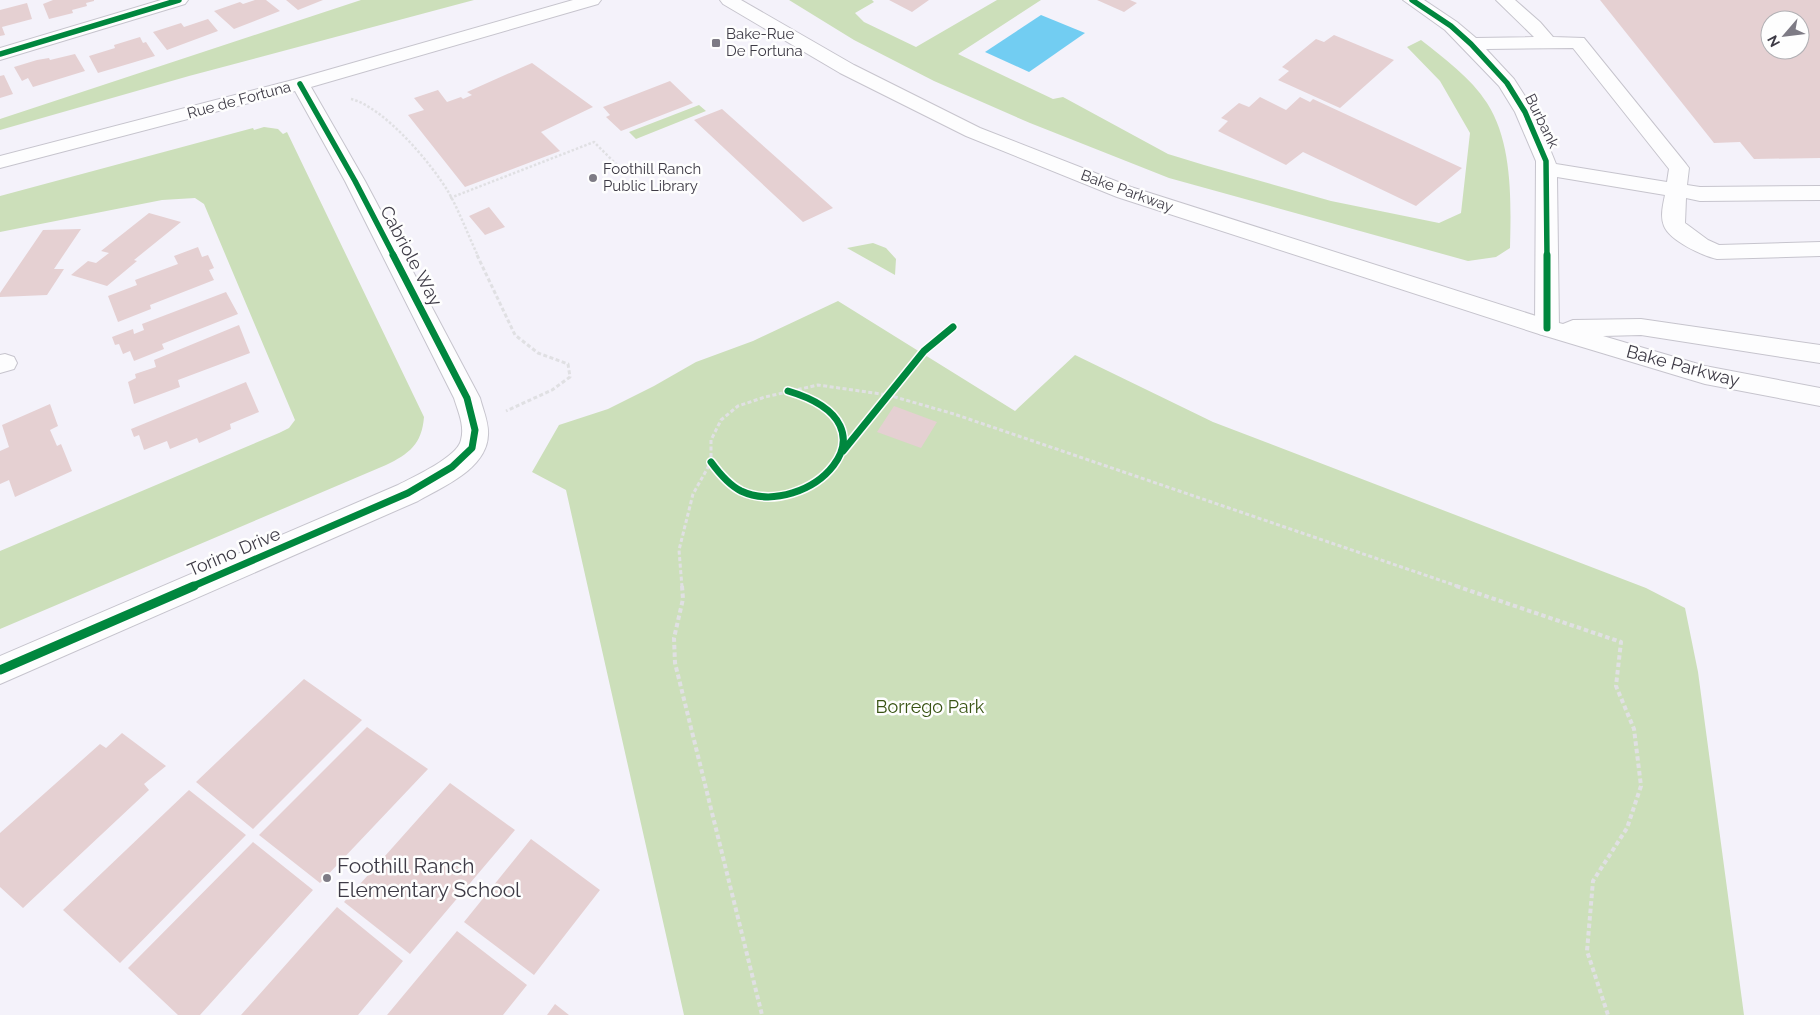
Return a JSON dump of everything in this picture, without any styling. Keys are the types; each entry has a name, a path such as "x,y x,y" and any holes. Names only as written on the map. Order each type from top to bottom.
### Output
{"street":[{"path":"0,54 179,0"},
{"name":"Rue de Fortuna","path":"0,162 300,84 592,0"},
{"name":"Bake Parkway","path":"729,0 847,69 973,132 1124,192 1547,328 1705,375 1820,397"},
{"name":"Burbank","path":"1412,0 1451,26 1471,44 1507,83 1526,112 1546,161 1547,328"},
{"path":"1505,0 1534,26 1547,42"},
{"path":"1471,44 1578,42 1679,168 1678,191 1673,213 1675,226 1700,245 1717,252 1820,249"},
{"name":"Cabriole Way","path":"300,84 467,398 474,437"},
{"path":"1546,169 1678,191 1720,195 1820,193"},
{"path":"1641,327 1757,369 1820,379"},
{"name":"Bake Parkway","path":"1547,328 1641,327 1820,354"},
{"name":"Torino Drive","path":"0,670 408,493 449,470 474,437"}],"path":[{"path":"300,84 363,102 402,132 450,198 515,335 538,353 568,364 570,377 474,437"},
{"path":"450,198 594,142 618,165"},
{"path":"762,1015 674,663 674,638 684,599 679,550 693,494 713,466 711,440 721,420 738,406 788,391 818,385 888,395 964,417 1621,642 1616,686 1634,729 1641,786 1627,828 1593,881 1587,951 1608,1015"},
{"path":"882,402 894,387"},
{"path":"788,391 808,396"}],"green space":[{"path":"361,0 474,0 189,76 0,130 0,119"},
{"path":"789,0 872,0 874,2 855,13 864,22 916,47 997,0 1041,0 958,54 1053,99 1063,97 1168,154 1331,201 1439,223 1461,213 1470,133 1440,81 1407,47 1421,40 1457,69 1473,85 1487,103 1495,119 1502,136 1509,174 1510,248 1496,257 1468,261 1169,178 1030,123 934,81 854,40"},
{"path":"699,105 706,111 636,139 629,132"},
{"path":"264,127 278,129 283,134 287,132 424,417 423,426 417,441 408,452 386,465 0,629 0,551 279,433 289,428 295,420 204,204 195,198 162,200 0,232 0,196 253,128 254,130"},
{"path":"873,243 886,248 896,259 895,275 847,248"},
{"name":"Borrego Park","path":"838,301 1015,411 1075,355 1213,422 1646,588 1685,608 1698,672 1744,1015 684,1015 566,490 532,472 559,425 608,409 696,362 753,341"}],"water":[{"path":"1041,15 1085,33 1029,72 985,52"}],"building":[{"path":"53,0 94,1 86,3 87,6 72,10 73,13 49,19 43,4"},
{"path":"255,0 266,0 280,11 234,29 214,11 240,2 243,4"},
{"path":"286,0 323,0 298,10"},
{"path":"889,0 929,0 912,12"},
{"path":"1097,0 1130,0 1137,3 1124,12"},
{"path":"1600,0 1820,0 1820,158 1754,159 1740,142 1714,143"},
{"path":"27,3 32,19 2,27 5,35 0,36 0,10"},
{"path":"208,19 218,31 167,50 153,32 181,23 184,27"},
{"path":"1334,35 1394,60 1340,108 1278,80 1289,71 1282,67 1316,39 1324,42"},
{"path":"140,37 143,43 146,42 155,56 98,73 89,56 115,48 114,45"},
{"path":"75,54 85,71 33,87 28,78 22,81 14,67 37,60 49,58 50,60"},
{"path":"532,63 593,107 541,132 560,151 465,187 408,115 424,110 414,98 438,90 447,102 461,97 463,99 472,95 467,92"},
{"path":"4,75 13,94 0,98 0,76"},
{"path":"670,81 693,103 621,131 606,117 610,115 603,107"},
{"path":"1260,97 1286,110 1300,97 1310,102 1313,99 1462,168 1416,206 1303,152 1286,165 1218,131 1228,121 1221,118 1239,103 1249,107"},
{"path":"722,109 833,208 803,222 694,120"},
{"path":"489,207 505,227 485,235 469,216"},
{"path":"149,213 181,222 134,260 137,261 107,286 71,275 88,261 96,263 109,253 101,251"},
{"path":"81,229 54,269 64,269 47,295 0,297 0,293 43,230"},
{"path":"198,247 202,257 208,255 214,268 209,270 214,280 150,305 151,309 118,322 108,296 137,285 135,280 178,264 174,256"},
{"path":"226,292 238,314 162,344 164,349 134,361 130,351 123,354 119,344 115,345 112,337 133,329 134,334 144,330 142,324"},
{"path":"239,325 250,353 178,380 180,387 134,404 128,382 136,378 135,374 156,367 154,360"},
{"path":"246,382 259,412 230,424 231,429 199,443 197,438 170,449 167,441 144,450 139,435 134,437 131,429"},
{"path":"50,404 58,426 50,430 57,446 61,444 72,471 15,497 9,480 0,484 0,451 9,447 2,425"},
{"path":"894,406 937,422 921,448 877,432"},
{"path":"304,679 362,720 253,829 196,782"},
{"path":"367,727 428,769 320,883 259,835"},
{"path":"122,733 166,766 144,784 149,790 23,908 0,887 0,833 100,744 106,748"},
{"path":"450,783 515,830 410,954 344,902"},
{"path":"189,790 246,835 120,963 63,910"},
{"path":"531,839 600,890 534,975 464,922"},
{"path":"253,842 313,890 200,1015 178,1015 128,968"},
{"path":"337,907 403,961 358,1015 241,1015"},
{"path":"457,931 527,985 503,1015 387,1015"},
{"path":"555,1004 569,1015 547,1015"}],"cycle path":[{"path":"0,54 179,0"},
{"path":"1412,0 1451,26 1471,44 1507,83 1525,112 1546,161 1547,328"},
{"path":"0,670 408,493 461,461 472,448 475,430 467,398 355,181 300,84"},
{"path":"843,451 924,351 953,327"},
{"path":"711,462 733,485 742,491 755,495 785,494 815,483 827,474 837,463 843,451 844,443 839,426 828,411 814,399 788,391"}],"place":[{"name":"Bake-Rue De Fortuna","path":"716,43"},
{"name":"Foothill Ranch Public Library","path":"593,178"},
{"name":"Foothill Ranch Elementary School","path":"327,878"}]}
